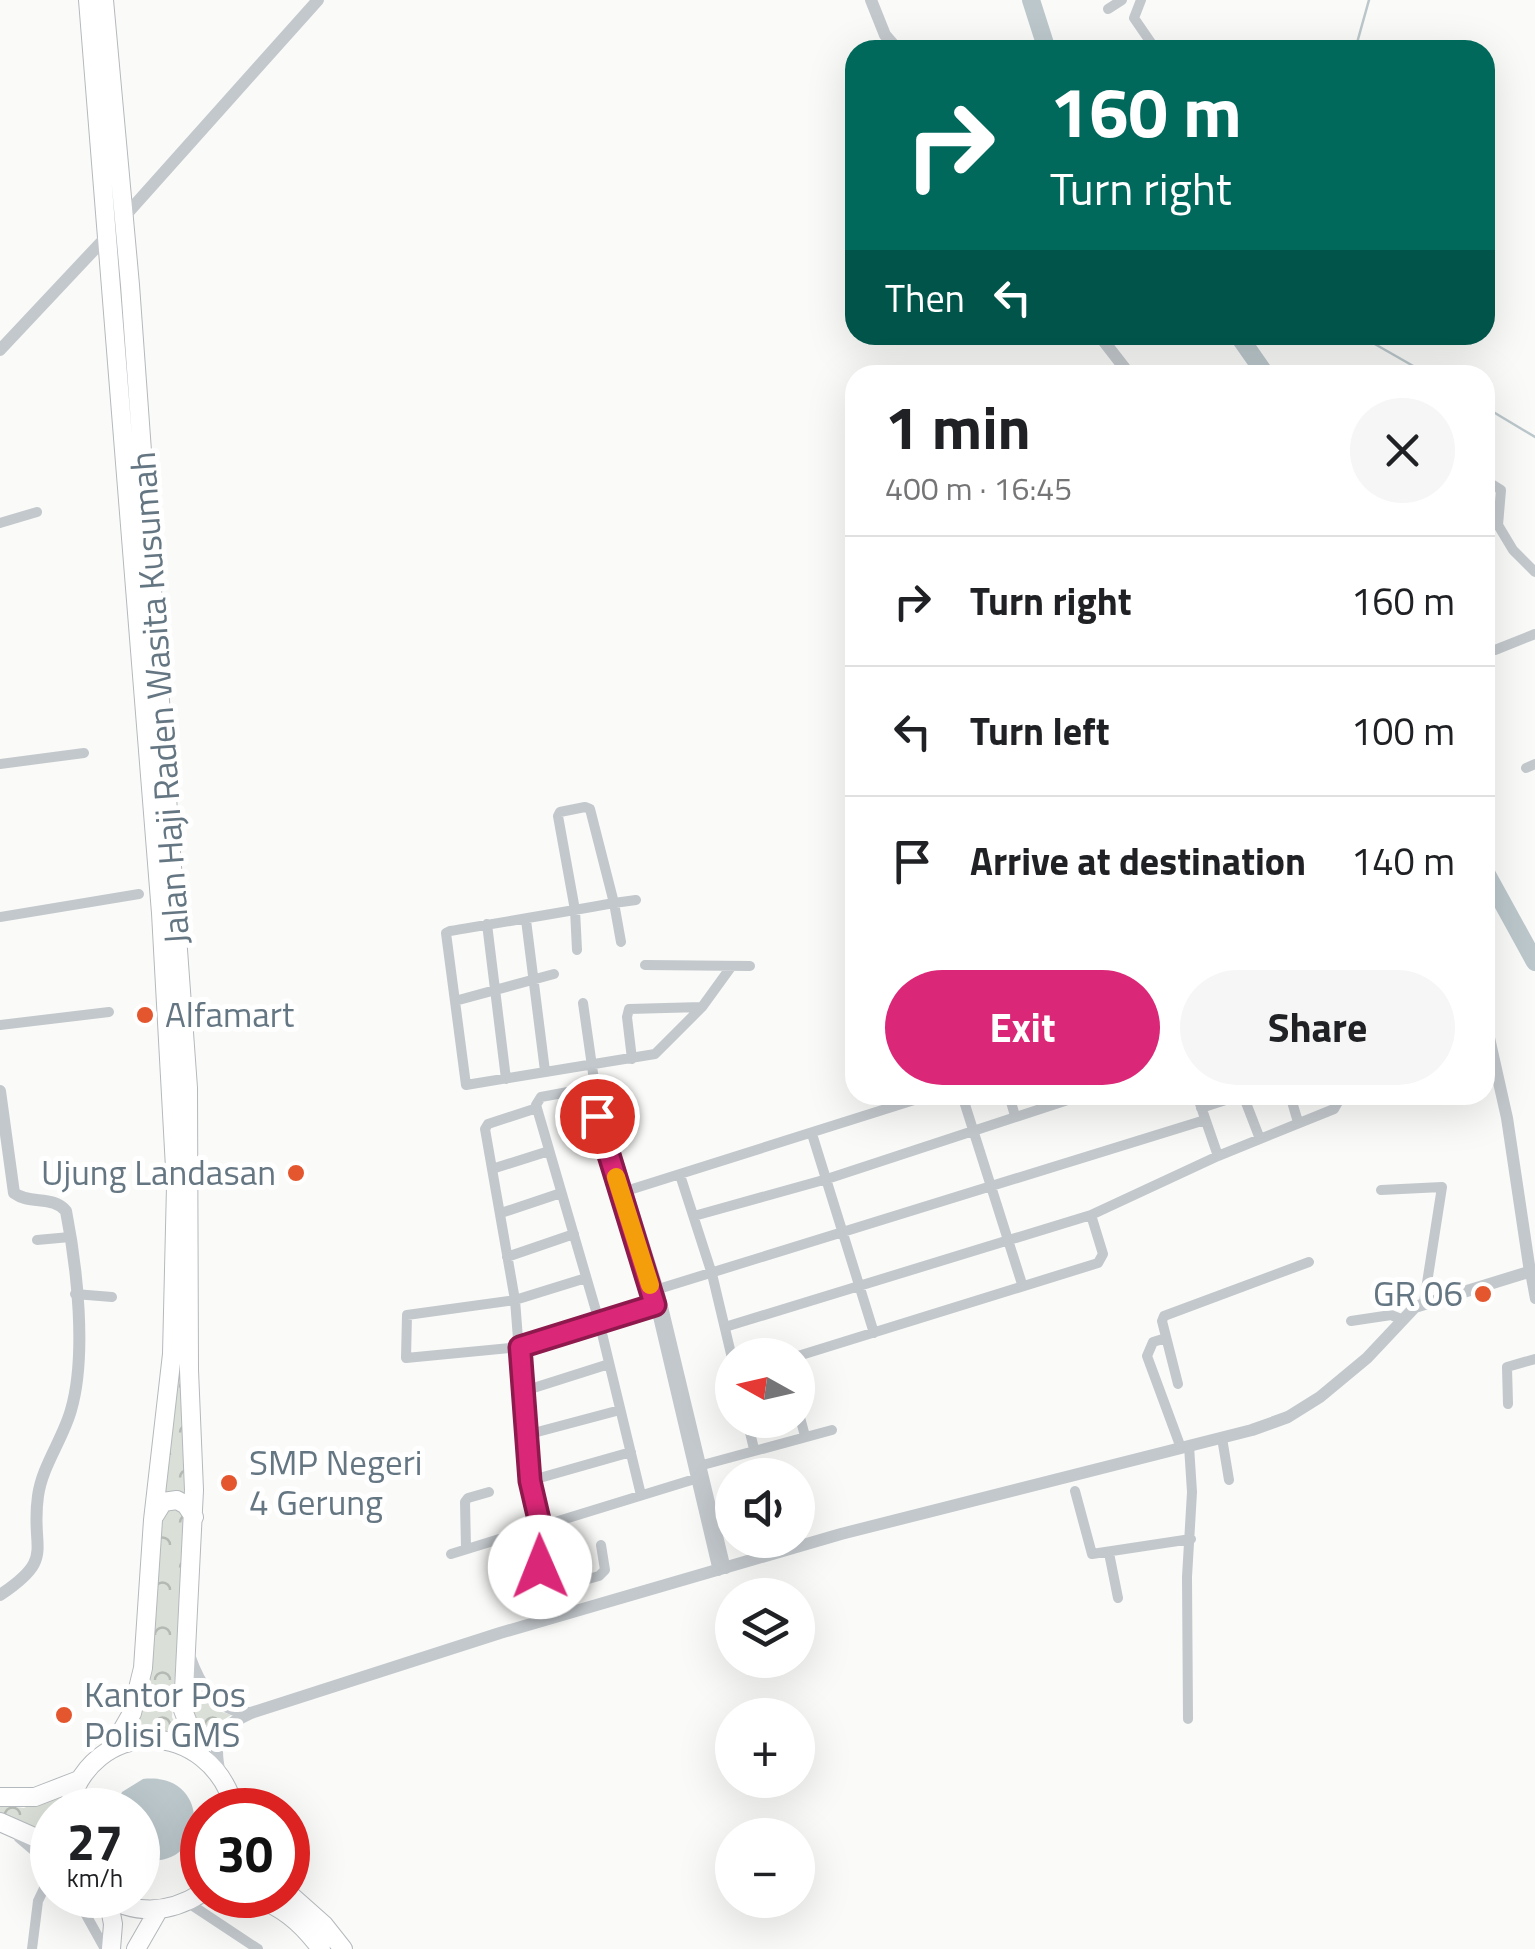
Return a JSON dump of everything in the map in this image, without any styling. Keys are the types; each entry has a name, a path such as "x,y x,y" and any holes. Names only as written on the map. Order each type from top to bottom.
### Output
{"highway":[{"name":"Jalan Haji Raden Wasita Kusumah","path":"88,0 108,235 121,286"},
{"name":"Jalan Haji Raden Wasita Kusumah","path":"104,0 124,216 121,286 180,1089 194,1517 183,1710 200,1754"},
{"name":"Jalan Haji Raden Wasita Kusumah","path":"79,1780 112,1748 132,1713 140,1687 174,1320 180,1089"},
{"path":"153,1520 160,1504 169,1500 186,1504 194,1517"},
{"path":"112,1748 157,1739 179,1744 200,1754 220,1774 226,1788"},
{"path":"0,1797 35,1797 79,1780"},
{"path":"76,1788 79,1780"},
{"path":"0,1824 30,1836"},
{"path":"310,1912 343,1949"},
{"path":"108,1949 111,1918"},
{"path":"136,1949 154,1918"},
{"path":"294,1918 322,1949"}],"street":[{"path":"124,216 318,0"},
{"path":"871,0 889,40"},
{"path":"1108,9 1122,0"},
{"path":"1141,0 1134,18 1149,40"},
{"path":"0,350 108,235"},
{"path":"1107,345 1122,365"},
{"path":"1495,486 1501,490 1498,525 1513,550 1534,571"},
{"path":"0,524 37,512"},
{"path":"1496,650 1535,634"},
{"path":"0,764 84,753"},
{"path":"577,950 575,910 558,816 560,812 585,807 590,810 599,836 622,942"},
{"path":"0,917 139,894"},
{"path":"636,900 448,931 446,941 467,1086 658,1052 702,1007 732,968"},
{"path":"526,920 545,1071"},
{"path":"487,924 506,1078"},
{"path":"645,965 750,966"},
{"path":"455,1001 554,974"},
{"path":"582,1003 592,1088 656,1291 722,1570"},
{"path":"632,1059 629,1009 702,1007"},
{"path":"0,1025 109,1012"},
{"path":"1495,1065 1535,1299"},
{"path":"592,1088 536,1100 599,1321 641,1494"},
{"path":"0,1091 12,1190 24,1199 61,1205 66,1211 76,1294 75,1396 38,1495 37,1560 25,1577 0,1594"},
{"path":"624,1192 900,1105"},
{"path":"965,1105 1022,1284"},
{"path":"1012,1105 1015,1116"},
{"path":"694,1216 828,1179 1042,1105"},
{"path":"1200,1105 1218,1156"},
{"path":"656,1291 991,1188 1221,1105"},
{"path":"1246,1105 1260,1139"},
{"path":"1293,1105 1298,1122"},
{"path":"726,1327 1091,1216 1336,1105"},
{"path":"537,1108 486,1125 515,1300 530,1481 545,1592"},
{"path":"812,1134 874,1333"},
{"path":"492,1169 549,1151"},
{"path":"680,1175 728,1338"},
{"path":"1382,1190 1442,1188 1424,1302"},
{"path":"500,1213 561,1193"},
{"path":"815,1351 1101,1261 1103,1254 1091,1216"},
{"path":"507,1257 574,1234"},
{"path":"38,1240 70,1237"},
{"path":"1178,1384 1164,1316 1309,1262"},
{"path":"220,1774 216,1746 221,1732 252,1713 500,1633 841,1534 1268,1424 1306,1407 1368,1358 1401,1320 1424,1302 1528,1272"},
{"path":"586,1278 515,1300 407,1315 408,1359 520,1347 655,1305"},
{"path":"656,1291 655,1305 699,1472"},
{"path":"76,1294 112,1296"},
{"path":"1350,1321 1391,1315 1401,1320"},
{"path":"1166,1338 1153,1342 1147,1356 1185,1447 1192,1492 1187,1577 1188,1719"},
{"path":"1508,1404 1507,1367 1535,1359"},
{"path":"524,1392 609,1364"},
{"path":"526,1436 620,1410"},
{"path":"815,1434 832,1430"},
{"path":"751,1438 754,1449"},
{"path":"451,1554 641,1494 754,1449 798,1438"},
{"path":"1222,1438 1229,1480"},
{"path":"530,1481 631,1452"},
{"path":"1075,1491 1089,1552 1094,1555 1191,1539"},
{"path":"466,1548 465,1502 471,1496 489,1492"},
{"path":"514,1578 521,1596 604,1574 602,1545"},
{"path":"1109,1553 1118,1598"},
{"path":"186,1646 199,1680 211,1697 226,1708 252,1713"},
{"path":"0,1824 30,1846"},
{"path":"32,1949 36,1918"},
{"path":"89,1918 108,1949"},
{"path":"220,1918 258,1949"}],"green space":[{"path":"180,1359 192,1499 159,1498"},
{"path":"167,1502 187,1512 172,1717 182,1739 157,1729 131,1733 140,1710 151,1655 159,1510"},
{"path":"188,1678 213,1709 231,1715 214,1726 206,1747 187,1725"},
{"path":"0,1805 30,1805 30,1827 0,1813"}],"shaded area":[{"path":"143,1779 167,1781 180,1789 178,1853 160,1860 160,1788 128,1788"}],"waterway":[{"path":"1031,0 1044,40"},
{"path":"1358,40 1369,0"},
{"path":"1245,345 1259,365"},
{"path":"1376,345 1412,365"},
{"path":"1495,413 1535,437"},
{"path":"1495,889 1535,962"}],"slow traffic":[{"path":"616,1177 650,1285"}],"place":[{"name":"Alfamart","path":"145,1015"},
{"name":"Ujung Landasan","path":"296,1173"},
{"name":"GR 06","path":"1483,1294"},
{"name":"SMP Negeri 4 Gerung","path":"229,1483"},
{"name":"Kantor Pos Polisi GMS","path":"64,1715"}],"route":[{"path":"540,1567 533,1527 540,1524 530,1481 520,1347 655,1305 597,1116"}]}
